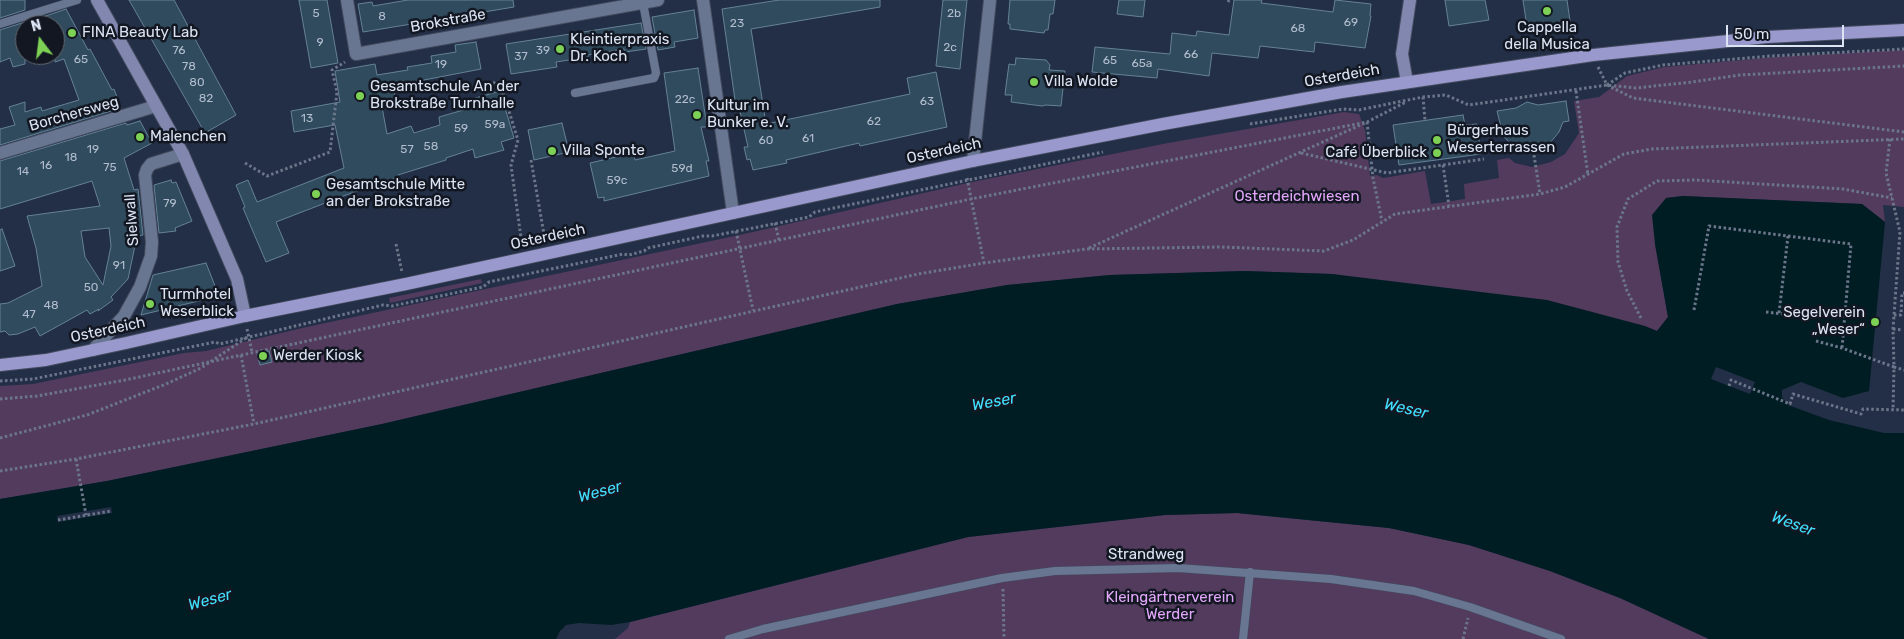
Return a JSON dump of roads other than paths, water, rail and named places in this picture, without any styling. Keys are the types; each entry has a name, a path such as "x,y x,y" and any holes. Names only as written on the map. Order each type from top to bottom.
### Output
{"main road":[{"name":"Osterdeich","path":"0,365 46,360 968,162 1163,124 1407,82 1593,55 1767,37 1904,30"}],"street":[{"path":"97,0 183,154 237,279 245,316"},
{"name":"Brokstraße","path":"347,0 356,54 658,0"},
{"path":"704,0 733,213"},
{"path":"968,162 990,0"},
{"path":"1407,82 1402,54 1410,0"},
{"name":"Borchersweg","path":"0,153 156,106"},
{"name":"Sielwall","path":"92,350 124,316 140,287 151,256 152,242 145,175 147,169 152,164 183,154"}],"lane":[{"path":"0,24 77,0"},
{"path":"575,92 654,78 656,74 643,3"},
{"name":"Strandweg","path":"729,639 763,629 1002,578 1055,571 1111,568 1178,568 1250,572 1331,579 1414,592 1470,607 1561,639"},
{"path":"1243,639 1250,572"}],"water":[{"name":"Weser","path":"1683,196 1862,204 1885,222 1869,391 1843,398 1801,382 1782,390 1782,397 1788,405 1829,420 1884,433 1904,433 1904,639 1709,639 1620,598 1550,571 1469,545 1389,528 1237,513 1165,515 968,537 630,622 611,625 579,623 566,625 556,639 0,639 0,499 107,481 382,424 897,304 1007,285 1110,275 1245,271 1332,274 1547,300 1645,326 1657,331 1668,317 1655,244 1652,215 1666,198"}],"place":[{"name":"Cappella della Musica","path":"1547,11"},
{"name":"FINA Beauty Lab","path":"72,33"},
{"name":"Kleintierpraxis Dr. Koch","path":"560,49"},
{"name":"Villa Wolde","path":"1034,82"},
{"name":"Gesamtschule An der Brokstraße Turnhalle","path":"360,96"},
{"name":"Kultur im Bunker e. V.","path":"697,115"},
{"name":"Malenchen","path":"140,137"},
{"name":"Bürgerhaus Weserterrassen","path":"1437,140"},
{"name":"Villa Sponte","path":"552,151"},
{"name":"Café Überblick","path":"1437,153"},
{"name":"Gesamtschule Mitte an der Brokstraße","path":"316,194"},
{"name":"Turmhotel Weserblick","path":"150,304"},
{"name":"Segelverein „Weser“","path":"1875,322"},
{"name":"Werder Kiosk","path":"263,356"}],"park label":[{"name":"Osterdeichwiesen","path":"1297,197"},
{"name":"Kleingärtnerverein Werder","path":"1170,606"}]}
